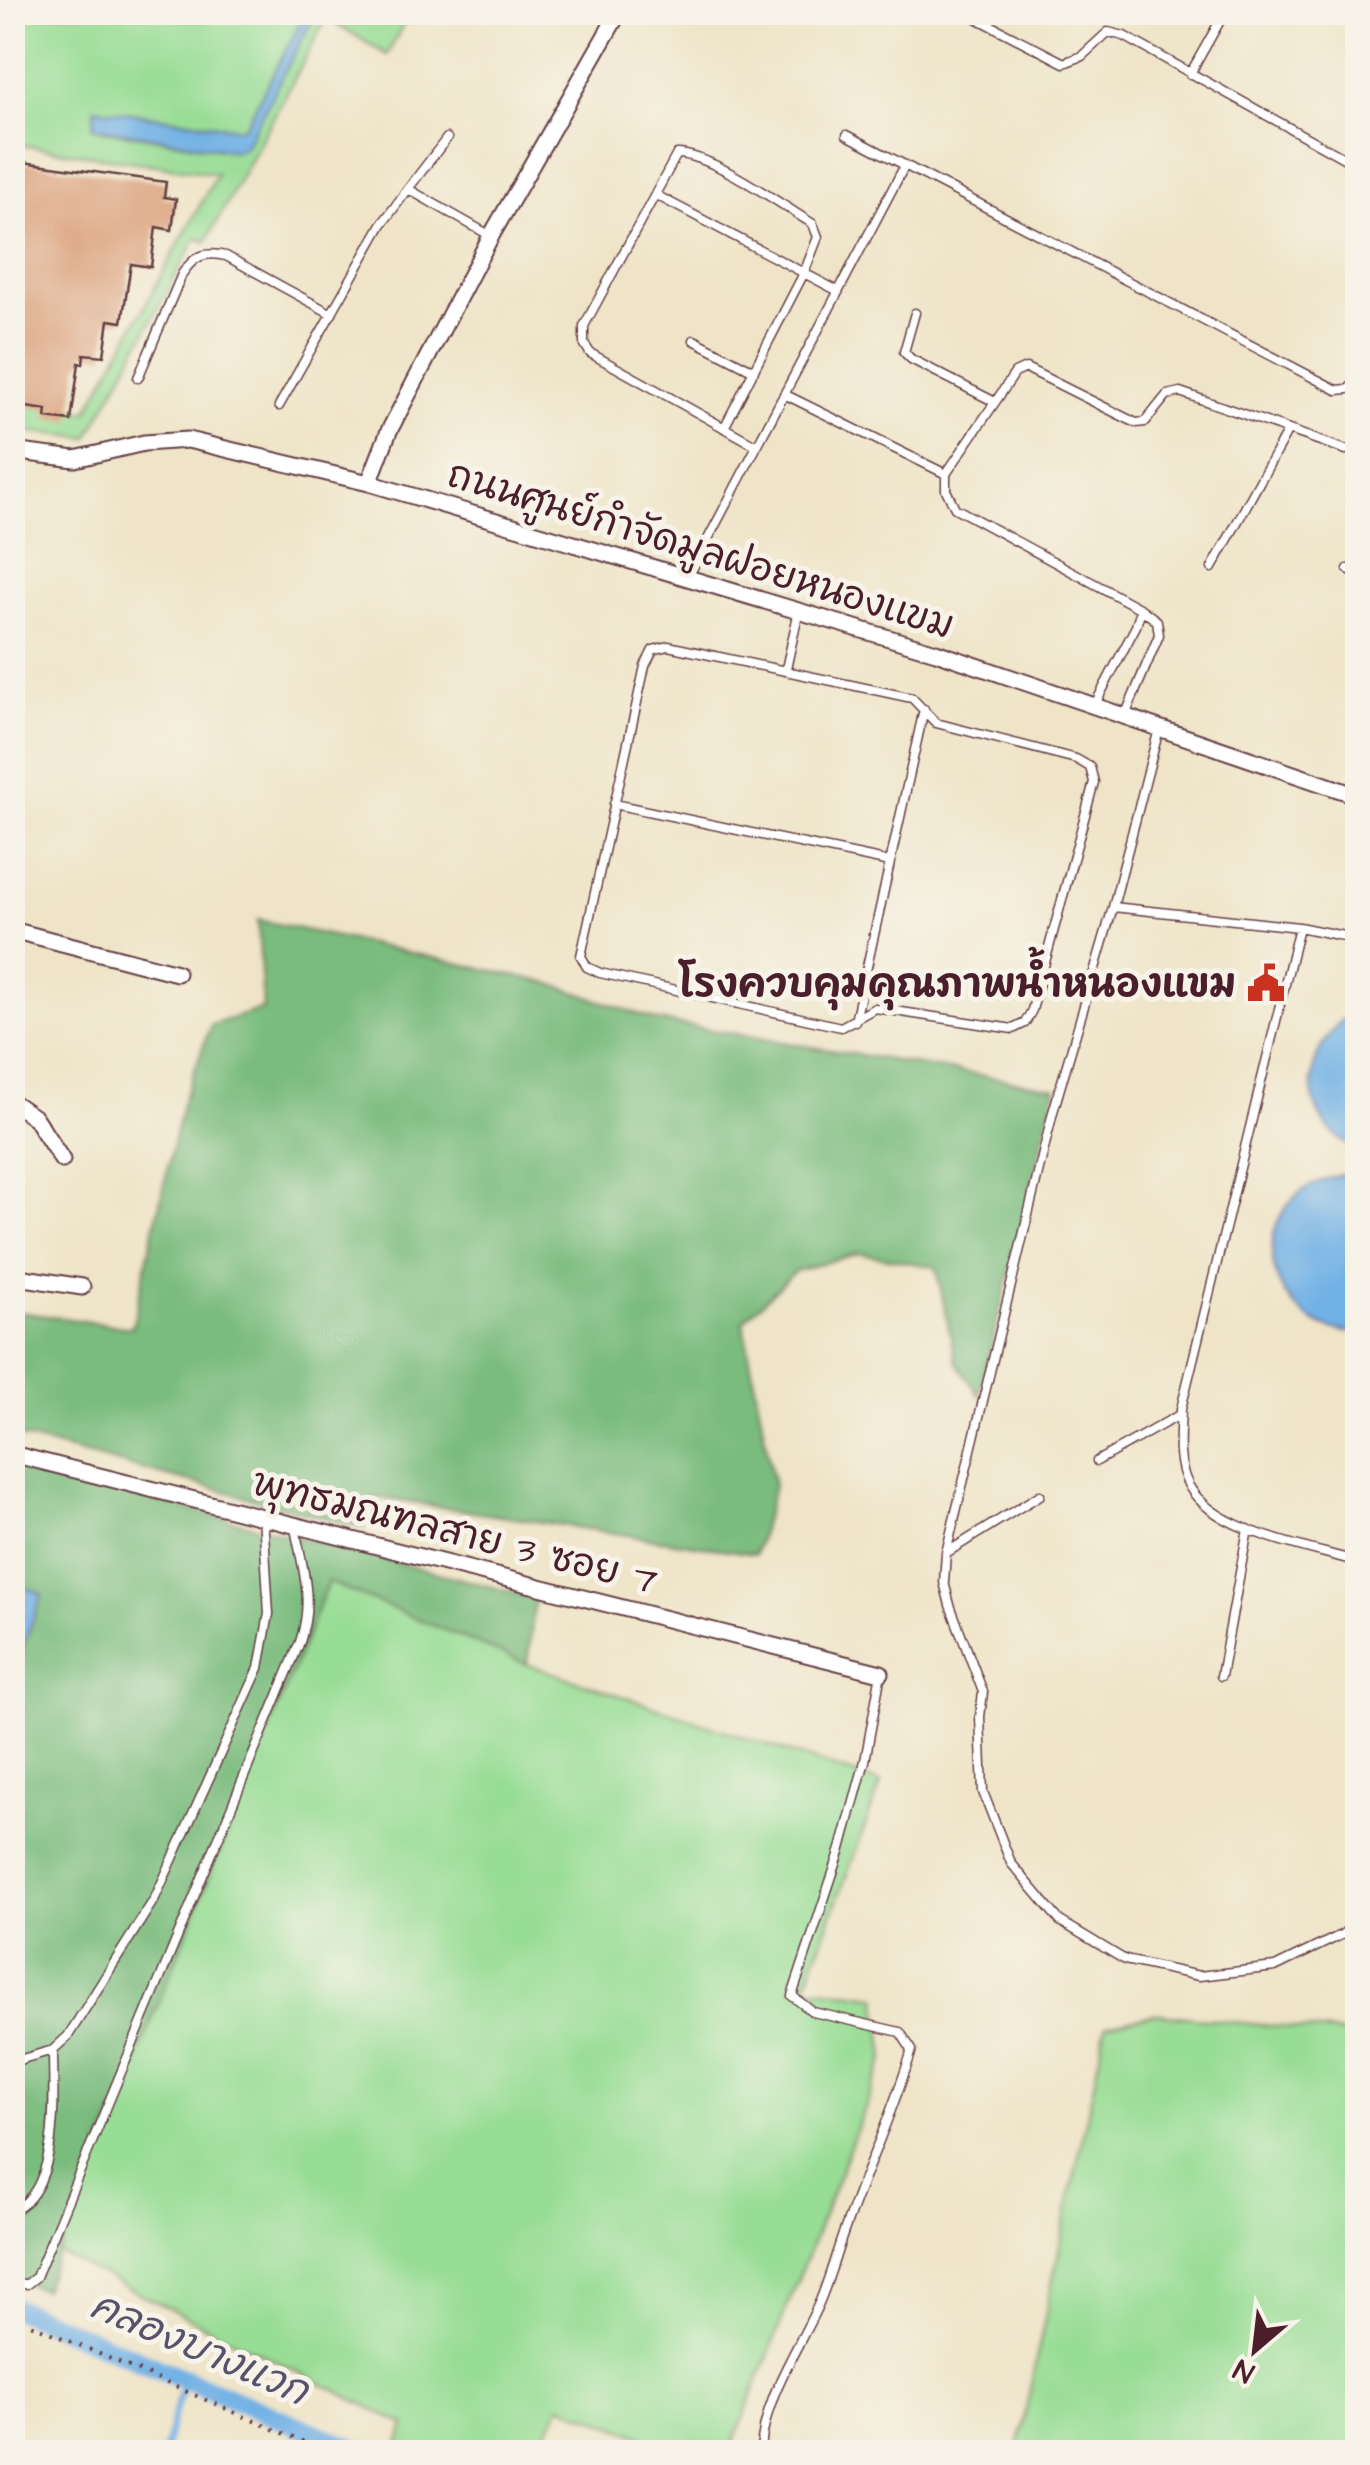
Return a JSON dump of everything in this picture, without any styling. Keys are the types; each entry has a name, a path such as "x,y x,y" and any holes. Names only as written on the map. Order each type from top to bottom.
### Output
{"street":[{"path":"369,484 389,430 491,236 619,12"},
{"name":"ถนนศูนย์กำจัดมูลฝอยหนองแขม","path":"12,452 74,458 144,443 188,440 369,484 936,652 1355,790"},
{"path":"12,930 177,974"},
{"path":"12,1102 36,1118 62,1160"},
{"path":"12,1276 82,1288"},
{"name":"พุทธมณฑลสาย 3 ซอย 7","path":"12,1454 881,1673"}],"lane":[{"path":"965,12 1064,63 1082,56 1108,32 1124,36 1358,166"},
{"path":"1190,74 1225,12"},
{"path":"847,135 1338,390 1348,389 1358,381"},
{"path":"279,406 382,224 447,138"},
{"path":"724,428 804,273 818,237 813,224 710,162 677,154 584,326 584,343 590,353 724,428 757,446"},
{"path":"688,577 906,166"},
{"path":"408,189 491,236"},
{"path":"656,195 838,291"},
{"path":"138,378 182,274 202,254 226,256 332,314"},
{"path":"916,313 904,352 995,402"},
{"path":"694,340 754,371"},
{"path":"1125,717 1159,635 1157,621 954,508 946,490 946,474 1014,374 1026,368 1136,423 1144,422 1166,395 1180,392 1346,450"},
{"path":"784,394 946,474"},
{"path":"1212,568 1288,430"},
{"path":"1348,570 1358,574"},
{"path":"1094,706 1141,609"},
{"path":"786,669 799,610"},
{"path":"668,646 786,669 912,698 936,723 1090,767 1094,782 1032,1010 1025,1022 1013,1028 875,1008 841,1027 587,967 580,956 645,666 654,650 668,646"},
{"path":"855,1022 924,709"},
{"path":"1159,728 1114,908 1053,1112 946,1553 944,1582 984,1692 980,1716 983,1792 1011,1862 1060,1921 1125,1960 1199,1976 1275,1967 1344,1934 1358,1920"},
{"path":"614,804 890,862"},
{"path":"1114,908 1298,927 1358,939"},
{"path":"1298,927 1181,1414 1179,1450 1189,1487 1216,1514 1248,1530 1356,1563"},
{"path":"1098,1461 1181,1414"},
{"path":"946,1553 1040,1495"},
{"path":"12,2062 53,2050 68,2036 155,1898 259,1668 270,1614 262,1515"},
{"path":"12,2284 27,2284 36,2277 300,1642 308,1618 308,1602 295,1524"},
{"path":"1220,1676 1248,1530"},
{"path":"761,2452 762,2426 797,2344 820,2302 912,2050 900,2032 812,2012 792,1996 841,1850 881,1673"},
{"path":"12,2211 34,2194 44,2172 53,2102 53,2050"}],"path":[{"path":"12,2316 326,2452"}],"green space":[{"path":"12,13 306,13 245,126 95,108 93,127 235,151 316,13 409,13 387,55 327,18 206,242 196,238 88,438 13,430 13,401 87,412 217,174 14,144 21,133 13,131"},
{"path":"258,920 549,983 658,1021 1056,1088 979,1395 956,1361 936,1267 859,1253 795,1271 743,1321 774,1486 755,1554 374,1497 364,1528 13,1435 12,1311 132,1328 182,1104 211,1025 263,1009"},
{"path":"13,1464 535,1598 527,1664 328,1582 43,2290 13,2279 12,1676 42,1595 13,1582"},
{"path":"328,1581 527,1664 881,1783 805,1987 877,1996 885,2057 730,2452 682,2452 561,2405 538,2452 397,2452 405,2425 58,2253"},
{"path":"1157,2014 1357,2035 1357,2452 1017,2452 1106,2025"}],"water":[{"path":"306,13 316,13 244,148 235,151 93,127 95,108 245,126"},
{"path":"1357,1008 1357,1150 1336,1136 1322,1119 1314,1100 1312,1080 1325,1041"},
{"path":"1344,1174 1357,1175 1358,1332 1333,1329 1311,1320 1280,1285 1273,1263 1273,1240 1280,1218 1295,1197 1312,1185"},
{"path":"13,1582 42,1594 13,1676"}],"building":[{"path":"23,162 166,182 164,197 176,199 172,230 156,227 151,267 131,264 122,322 109,320 104,356 84,354 83,364 79,363 71,421 46,418 47,410 12,405 12,178 21,179"}],"waterway":[{"name":"คลองบางแวก","path":"12,2307 360,2452"},
{"path":"164,2452 184,2379"}],"place":[{"name":"โรงควบคุมคุณภาพน้ำหนองแขม","path":"1266,983"}]}
